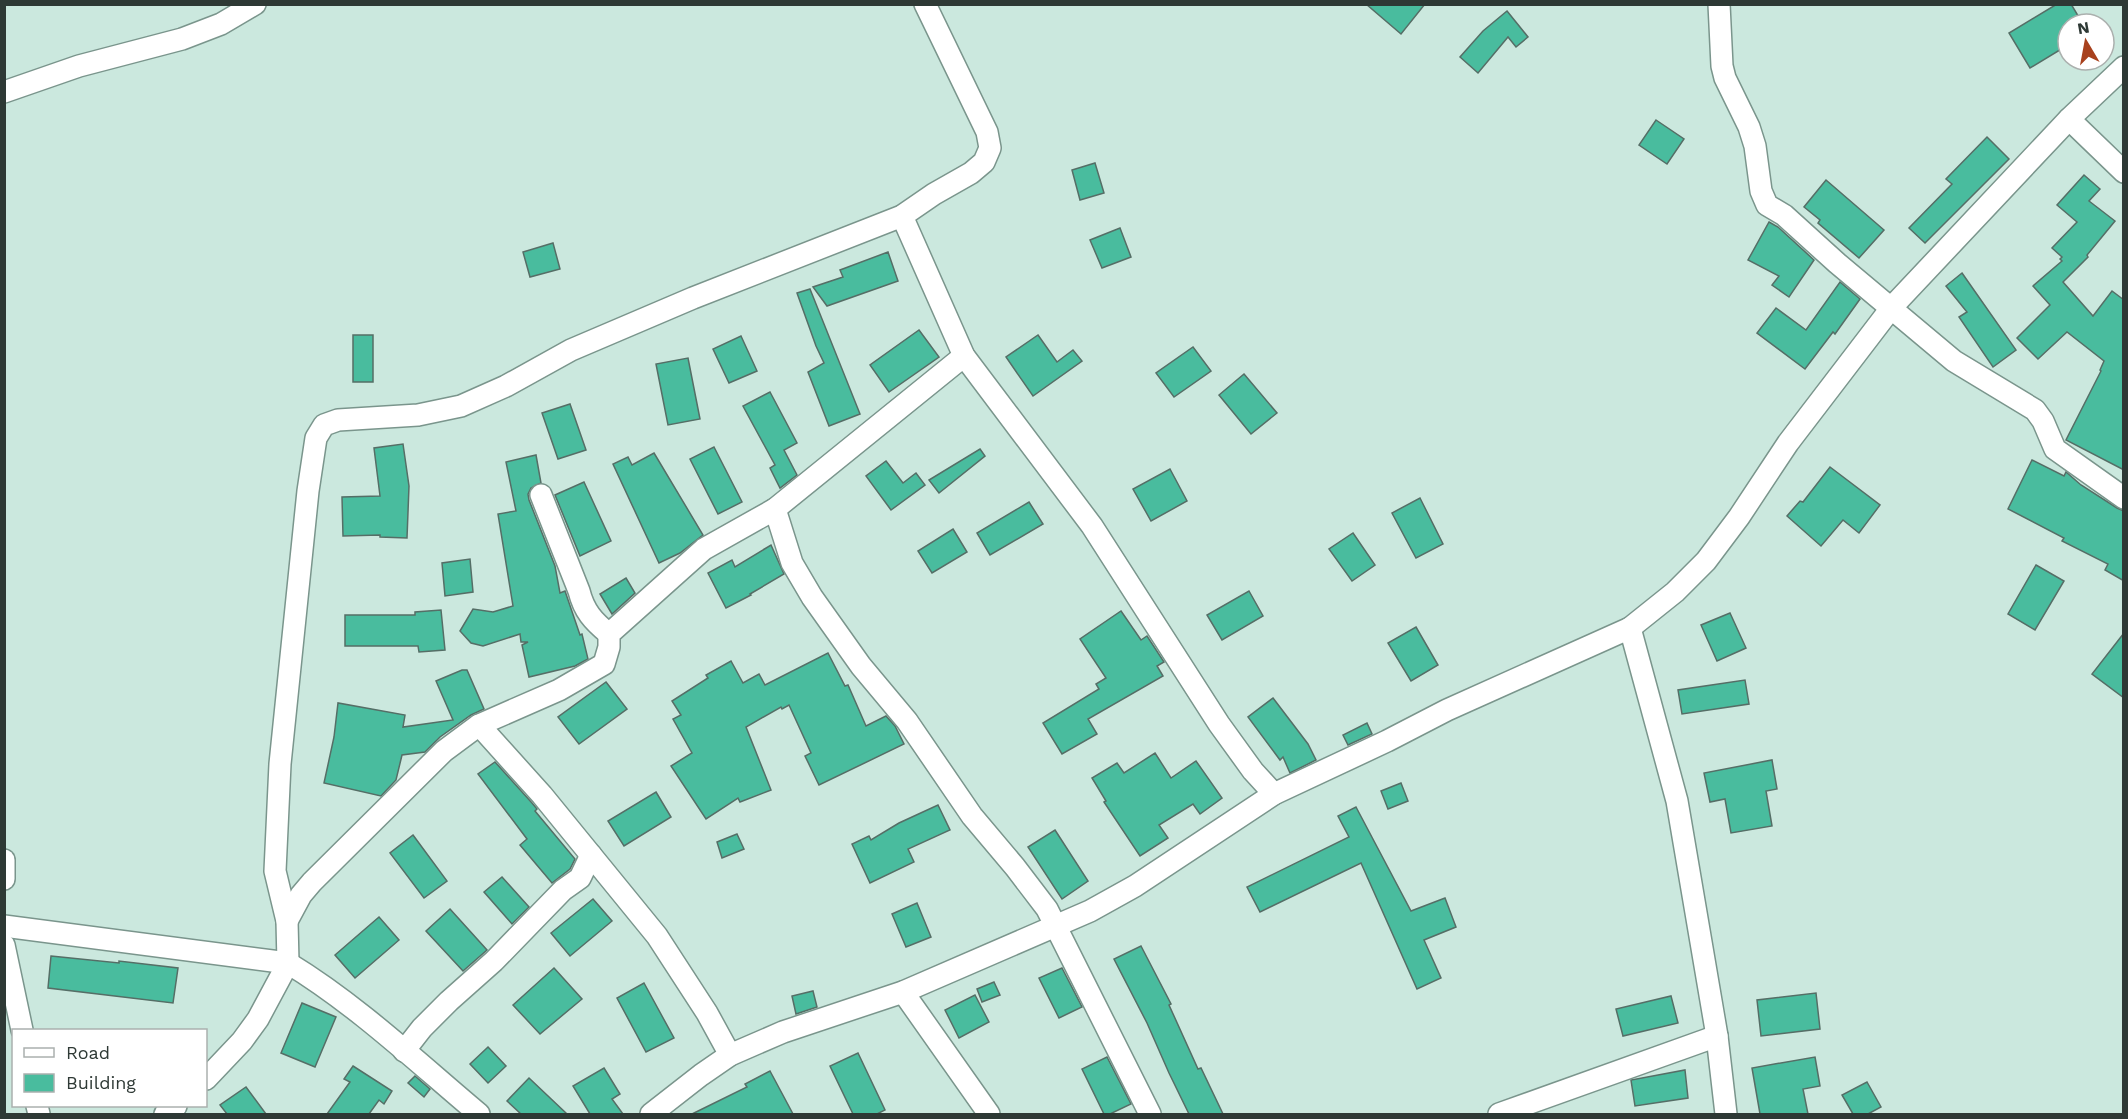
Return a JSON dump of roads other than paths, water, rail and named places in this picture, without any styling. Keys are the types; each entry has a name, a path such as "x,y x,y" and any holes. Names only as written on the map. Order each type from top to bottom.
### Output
{"street":[{"path":"4,92 79,66 182,39 221,24 255,4"},
{"path":"207,1078 242,1041 258,1019 288,963 287,921 275,871 280,764 308,491 316,438 324,425 338,420 418,415 461,406 506,386 571,350 693,298 902,216 970,173 984,162 990,148 987,132 925,4"},
{"path":"1719,4 1722,66 1725,78 1749,127 1755,146 1761,191 1767,205 1784,215 1837,263 1954,361 2035,410 2043,421 2055,449 2124,498"},
{"path":"651,1114 730,1055 783,1032 903,992 1090,911 1135,886 1274,794 1448,710 1630,628 1675,592 1706,561 1788,443 1892,307 2069,119 2124,67"},
{"path":"2069,119 2124,172"},
{"path":"902,216 964,356 1092,526 1219,724 1253,771 1274,794"},
{"path":"287,921 301,895 312,882 430,763 479,725 559,690 604,664 609,647 609,634 704,549 775,509 964,356"},
{"path":"541,495 583,606 592,620 609,634"},
{"path":"775,509 792,563 812,597 861,666 906,720 972,816 1032,887 1056,924 1150,1114"},
{"path":"1630,628 1677,801 1717,1036 1726,1114"},
{"path":"479,725 528,779 657,936 707,1013 730,1055"},
{"path":"404,1051 422,1028 449,1001 502,953 562,890 580,878 591,855"},
{"path":"4,860 4,879"},
{"path":"4,926 288,963 324,986 479,1114"},
{"path":"4,945 22,1029"},
{"path":"903,992 989,1114"},
{"path":"1499,1114 1717,1036"}]}
